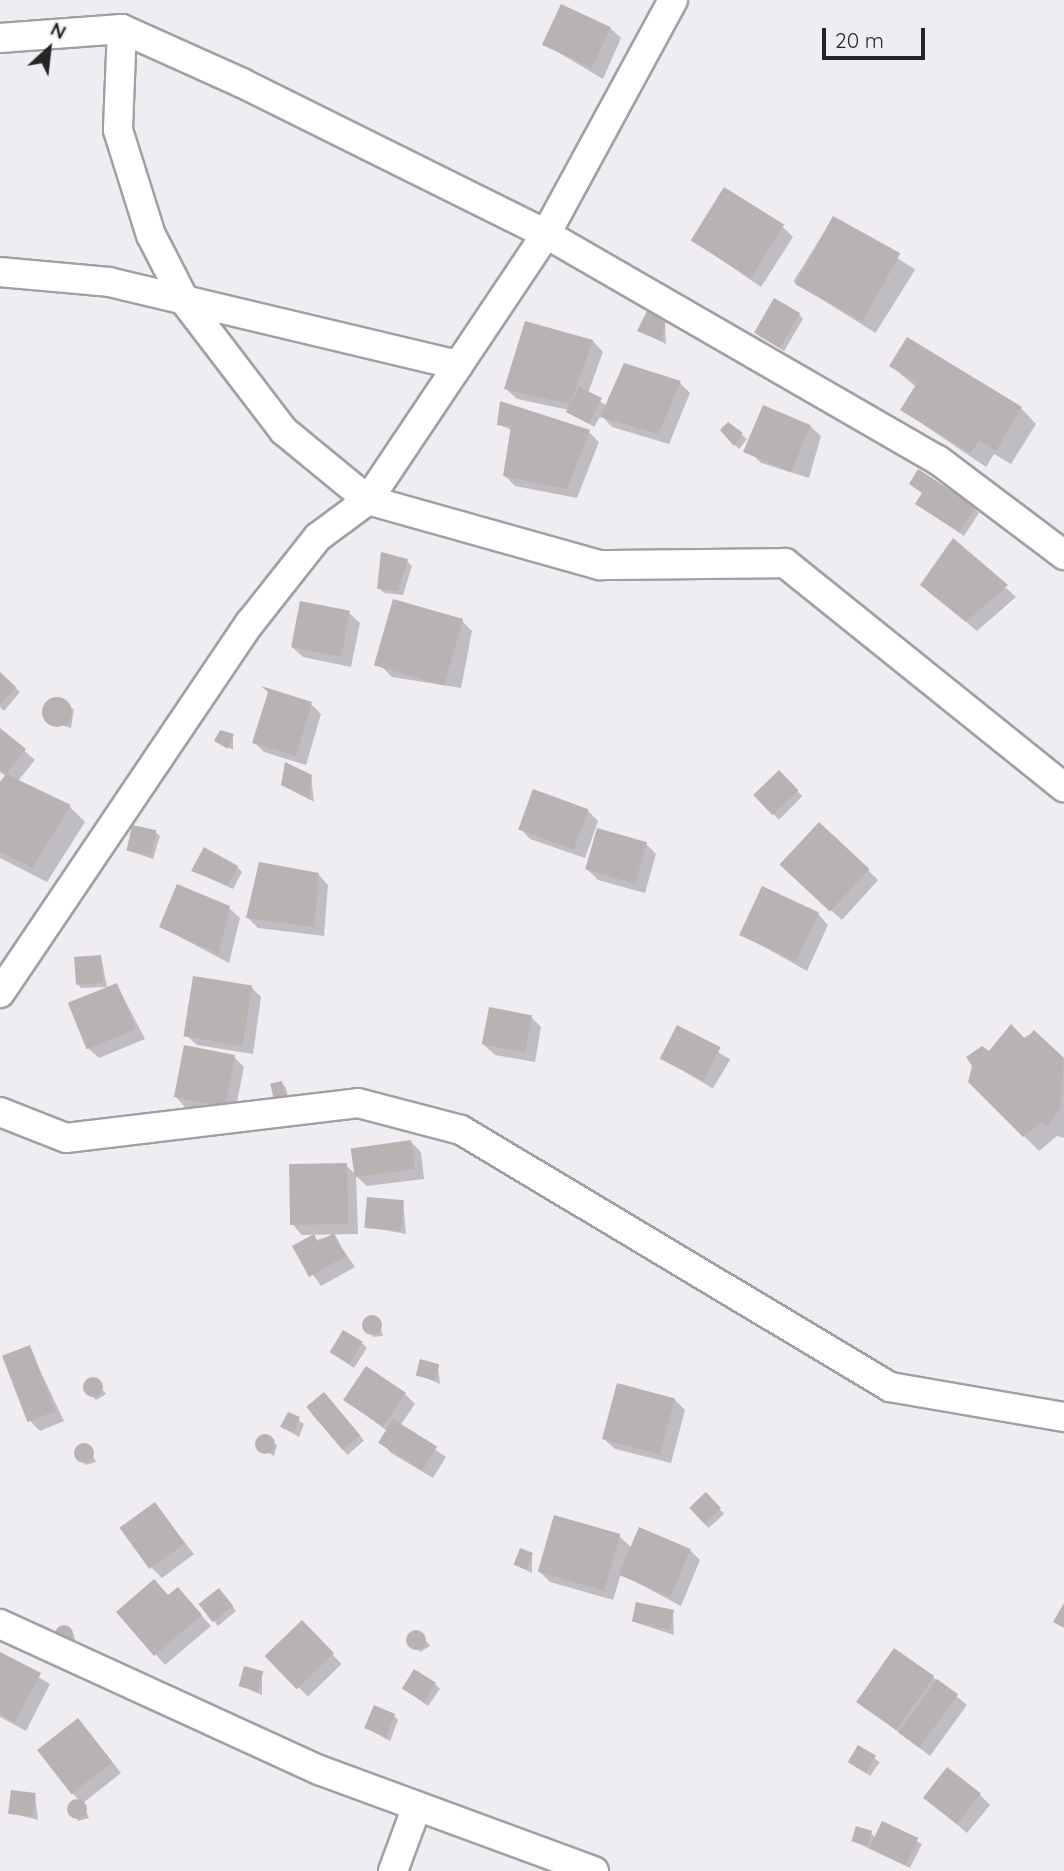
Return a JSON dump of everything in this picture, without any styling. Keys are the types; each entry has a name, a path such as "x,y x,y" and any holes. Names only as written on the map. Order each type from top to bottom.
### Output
{"street":[{"path":"0,993 250,623 318,537 368,500 546,234 673,0"},
{"path":"122,29 118,130 151,235 186,303 284,431 368,500 600,565 785,563 1064,787"},
{"path":"0,38 122,29 546,234 938,460 1064,555"},
{"path":"0,272 108,282 186,303 458,365"},
{"path":"0,1112 65,1138 358,1103 461,1130 890,1387 1064,1417"},
{"path":"0,1624 319,1770 594,1871"},
{"path":"393,1871 417,1806"}],"building":[{"path":"561,4 611,27 592,68 542,45"},
{"path":"724,187 784,225 751,278 691,240"},
{"path":"833,216 900,253 863,322 795,284"},
{"path":"774,298 800,313 780,348 754,333"},
{"path":"647,311 666,319 661,341 637,331"},
{"path":"525,321 593,340 570,404 504,389"},
{"path":"907,337 1022,407 996,451 979,440 971,453 900,410 917,383 889,366"},
{"path":"624,363 681,381 658,434 600,417"},
{"path":"579,387 602,398 589,424 566,412"},
{"path":"500,401 590,430 567,489 503,476 511,426 497,425"},
{"path":"763,405 811,425 791,472 743,452"},
{"path":"728,422 743,433 734,446 720,430"},
{"path":"918,469 976,507 959,532 915,504 922,493 909,484"},
{"path":"953,538 1008,585 966,622 920,585"},
{"path":"381,552 408,559 398,591 377,589"},
{"path":"393,599 463,619 444,685 374,665"},
{"path":"300,601 350,611 341,657 291,647"},
{"path":"0,672 16,687 0,705"},
{"path":"261,686 312,702 296,756 252,743 268,692"},
{"path":"57,697 63,698 71,706 71,718 63,726 57,727 51,726 43,718 42,712 43,706 51,698"},
{"path":"0,728 26,749 6,774 0,770"},
{"path":"220,730 234,734 228,749 214,741"},
{"path":"285,762 312,775 309,799 281,785"},
{"path":"779,770 798,790 773,815 753,795"},
{"path":"6,774 71,805 32,868 0,852 0,782"},
{"path":"533,789 588,809 574,850 518,829"},
{"path":"819,822 869,869 830,911 779,864"},
{"path":"132,825 156,830 151,856 127,850"},
{"path":"597,828 647,842 635,884 585,869"},
{"path":"204,847 238,866 228,885 191,871"},
{"path":"259,862 319,873 314,927 246,918"},
{"path":"177,884 230,906 219,954 159,927"},
{"path":"762,886 819,913 796,962 739,935"},
{"path":"101,955 103,983 76,985 74,957"},
{"path":"193,976 252,985 243,1046 183,1036"},
{"path":"117,983 136,1029 87,1049 68,1003"},
{"path":"489,1007 532,1015 525,1053 482,1044"},
{"path":"1011,1024 1025,1039 1034,1030 1064,1058 1060,1108 1048,1126 1041,1122 1023,1137 968,1082 972,1066 966,1057 982,1046 989,1051"},
{"path":"677,1025 721,1047 703,1081 660,1059"},
{"path":"184,1045 235,1055 225,1107 174,1097"},
{"path":"282,1081 286,1100 274,1102 270,1083"},
{"path":"411,1140 415,1169 355,1177 351,1148"},
{"path":"347,1163 348,1224 290,1225 289,1164"},
{"path":"367,1197 404,1200 401,1231 364,1228"},
{"path":"334,1233 346,1256 309,1277 292,1246 314,1234 318,1242"},
{"path":"372,1315 379,1318 382,1325 379,1332 372,1335 365,1332 362,1325 365,1318"},
{"path":"343,1330 363,1342 349,1364 330,1352"},
{"path":"30,1345 55,1411 27,1422 2,1356"},
{"path":"420,1359 439,1364 435,1381 416,1375"},
{"path":"366,1366 406,1393 383,1427 343,1400"},
{"path":"93,1377 100,1380 103,1387 100,1394 93,1397 86,1394 83,1387 86,1380"},
{"path":"617,1383 675,1399 660,1455 602,1439"},
{"path":"324,1392 360,1435 342,1450 306,1407"},
{"path":"288,1412 300,1417 294,1433 280,1427"},
{"path":"393,1419 437,1447 422,1470 378,1443"},
{"path":"265,1434 272,1437 275,1444 272,1451 265,1454 258,1451 255,1444 258,1437"},
{"path":"84,1443 91,1446 94,1453 91,1460 84,1463 77,1460 74,1453 77,1446"},
{"path":"706,1492 721,1508 704,1524 689,1508"},
{"path":"155,1502 185,1543 149,1569 119,1528"},
{"path":"554,1515 620,1534 604,1591 538,1572"},
{"path":"639,1527 691,1549 670,1597 619,1575"},
{"path":"520,1548 533,1553 527,1570 514,1565"},
{"path":"154,1579 168,1595 178,1587 202,1615 154,1656 116,1612"},
{"path":"219,1588 233,1606 213,1622 199,1604"},
{"path":"636,1602 674,1610 670,1630 632,1622"},
{"path":"1064,1603 1064,1628 1053,1622"},
{"path":"302,1620 334,1653 297,1689 265,1656"},
{"path":"64,1625 70,1628 73,1634 70,1640 64,1643 58,1640 55,1634 58,1628"},
{"path":"416,1630 423,1633 426,1640 423,1647 416,1650 409,1647 406,1640 409,1633"},
{"path":"894,1648 934,1676 896,1730 856,1702"},
{"path":"0,1652 41,1673 15,1722 0,1714"},
{"path":"244,1666 263,1671 258,1691 239,1686"},
{"path":"414,1669 436,1683 424,1702 402,1689"},
{"path":"937,1679 958,1694 919,1748 898,1732"},
{"path":"374,1705 395,1714 385,1737 364,1728"},
{"path":"78,1718 112,1762 72,1794 37,1750"},
{"path":"858,1745 876,1756 866,1773 848,1762"},
{"path":"947,1767 981,1793 957,1824 923,1798"},
{"path":"11,1790 36,1793 33,1817 8,1814"},
{"path":"77,1799 84,1802 87,1809 84,1816 77,1819 70,1816 67,1809 70,1802"},
{"path":"882,1821 918,1838 906,1865 869,1848"},
{"path":"856,1826 872,1831 868,1846 851,1841"}]}
